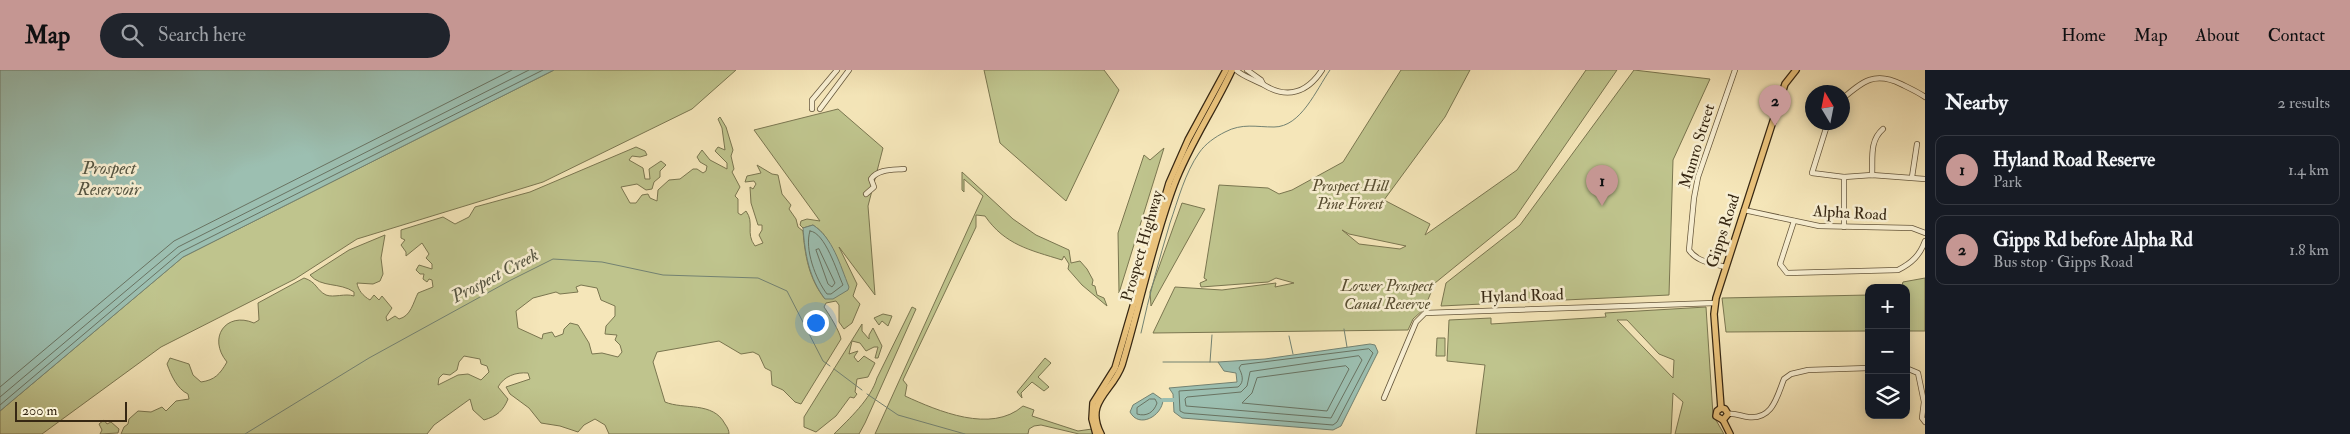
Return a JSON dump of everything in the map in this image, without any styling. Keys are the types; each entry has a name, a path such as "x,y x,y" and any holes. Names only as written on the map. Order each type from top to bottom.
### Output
{"main road":[{"name":"Prospect Highway","path":"1096,434 1092,419 1093,403 1115,368 1169,183 1192,134 1226,70"},
{"name":"Prospect Highway","path":"1101,434 1096,421 1097,406 1103,394 1120,371 1157,236 1173,186 1187,153 1232,70"},
{"name":"Gipps Road","path":"1722,408 1715,304 1725,267 1785,84 1796,70"},
{"path":"1723,420 1728,414 1727,410 1722,408 1717,411 1716,416 1723,420 1730,434"}],"street":[{"path":"812,109 814,97 837,70"},
{"path":"820,109 849,70"},
{"path":"1236,70 1279,93 1296,92 1313,81 1322,70"},
{"path":"1247,70 1261,80 1263,84"},
{"name":"Munro Street","path":"1725,267 1699,260 1690,250 1694,198 1698,177 1734,70"},
{"path":"1850,93 1870,79 1880,76 1893,80 1925,97"},
{"path":"1872,175 1873,146 1875,138 1883,129"},
{"path":"1825,130 1812,172 1844,177 1872,175 1925,179"},
{"path":"1912,177 1918,144"},
{"path":"866,194 874,187 871,179 873,176 881,171 904,169"},
{"path":"1844,177 1844,227"},
{"name":"Alpha Road","path":"1744,210 1819,226 1912,228 1925,233"},
{"path":"1794,221 1780,264 1786,273 1898,270 1910,263 1921,251 1925,241"},
{"name":"Hyland Road","path":"1384,398 1416,322 1425,313 1715,304"},
{"path":"1728,414 1750,417 1766,412 1778,400 1784,379 1798,371 1865,368"},
{"path":"1910,370 1918,373 1924,402 1922,418 1925,422"}],"green space":[{"path":"554,70 736,70 692,109 543,182 357,239 295,279 161,347 42,434 0,434 0,411 183,257"},
{"path":"984,70 1104,70 1119,90 1066,201 1000,143"},
{"path":"1401,70 1470,70 1445,117 1384,200 1430,224 1425,235 1517,170 1586,70 1617,70 1515,218 1435,283 1424,309 1413,319 1408,330 1153,333 1175,287 1222,290 1276,283 1275,287 1294,283 1276,278 1268,282 1201,287 1200,283 1207,280 1204,278 1219,185 1268,188 1279,194 1292,190 1343,162","holes":["1342,230 1349,234 1406,246 1400,249 1359,244"]},
{"path":"1634,70 1710,79 1673,160 1669,295 1441,306 1446,283 1520,225"},
{"path":"838,109 883,148 868,206 875,295 839,247 857,284 853,296 860,304 852,323 844,329 839,322 839,305 836,301 826,303 824,307 841,339 801,404 795,402 783,390 772,385 771,371 765,368 759,355 753,352 741,354 719,341 657,352 653,362 665,402 698,407 713,412 720,417 729,434 609,434 605,425 595,419 584,425 578,432 560,426 541,423 529,408 510,394 506,387 530,379 528,373 524,373 507,377 498,387 508,399 502,410 493,417 484,420 473,410 470,399 434,425 427,434 121,434 129,419 138,411 151,412 162,407 166,411 176,401 189,399 188,394 178,385 170,373 167,364 170,358 189,364 193,375 201,382 217,376 227,362 221,353 219,336 228,324 235,321 244,320 254,323 259,320 258,303 304,278 312,282 326,295 354,296 354,292 349,289 320,282 310,275 349,250 385,235 381,258 383,274 380,281 373,284 357,283 363,295 367,298 370,300 374,295 379,300 382,296 392,308 386,317 387,321 395,316 399,319 409,312 418,293 433,287 432,280 429,279 427,282 423,279 424,274 420,274 416,270 419,265 432,269 432,264 426,258 429,254 422,243 406,256 406,252 401,245 405,240 401,238 401,230 443,217 455,224 469,217 475,207 530,192 636,147 645,151 647,155 640,157 632,156 629,160 643,168 645,179 650,179 649,169 661,161 666,165 660,171 660,177 654,182 652,189 646,190 637,184 621,187 630,203 636,203 642,195 648,194 650,198 657,201 658,190 669,180 680,179 693,169 703,173 706,171 707,166 700,162 697,157 702,150 710,160 727,169 727,163 715,151 718,147 725,150 722,128 718,119 720,117 726,127 733,150 731,156 734,169 732,172 740,187 735,196 738,199 738,213 741,215 746,211 749,215 752,241 755,246 763,243 759,235 762,225 758,225 751,203 750,187 753,189 756,184 754,181 745,182 747,176 761,173 757,165 772,174 778,175 782,194 791,205 789,209 796,219 798,227 803,231 807,258 815,283 825,299 831,268 831,249 828,240 813,225 803,228 800,225 801,221 807,219 820,221 754,130","holes":["581,285 597,288 601,300 615,306 615,316 606,326 605,334 617,335 615,340 620,345 622,352 618,357 602,353 592,354 589,343 578,325 570,323 564,329 563,334 555,337 552,332 543,334 542,339 518,328 516,311 533,298 556,292 560,294 578,292 576,287","464,356 480,359 481,364 487,366 489,372 481,380 468,374 458,375 438,385 439,378 443,374 450,375 457,370 459,362"]},
{"path":"1164,148 1119,293 1118,233 1144,155 1150,160"},
{"path":"962,172 1013,219 1036,235 1069,250 1071,263 1080,261 1087,269 1093,280 1092,285 1095,286 1097,295 1104,298 1107,306 1082,285 1068,269 1069,264 1064,256 1062,260 1019,245 1001,234 985,216 976,215 976,227 903,380 907,385 905,396 948,413 980,419 996,418 1010,414 1023,406 1034,410 1032,416 1078,431 1092,429 1094,434 1079,434 1041,425 1029,429 1028,434 875,434 983,196 964,179 964,192 962,190"},
{"path":"1182,203 1205,209 1151,306 1150,292"},
{"path":"1925,278 1925,331 1910,331 1910,284 1902,284 1903,282"},
{"path":"1865,295 1865,331 1726,332 1722,298"},
{"path":"912,307 916,309 859,434 834,434 870,394"},
{"path":"1706,307 1713,415 1724,434 1675,434 1683,402 1673,393 1671,434 1476,434 1485,365 1447,361 1449,320 1491,318 1491,324 1606,317 1605,313","holes":["1617,320 1627,320 1659,354 1674,360 1673,378"]},
{"path":"883,314 892,316 888,326 882,321 879,325 874,318"},
{"path":"862,324 862,331 869,339 873,328 882,346 878,358 875,358 878,347 866,351 860,343 852,341 849,354 858,351 854,357 858,362 864,356 875,363 868,377 857,379 855,392 857,394 854,398 850,397 836,416 816,432 804,427 804,417"},
{"path":"1437,338 1445,338 1445,356 1436,356"},
{"path":"1045,358 1051,363 1038,377 1049,387 1044,391 1032,382 1021,393 1022,398 1017,392"},
{"path":"104,420 107,424 111,422 119,429 118,433 100,434 102,430 99,424"}],"water":[{"name":"Prospect Reservoir","path":"0,70 554,70 183,257 0,411"},
{"path":"813,225 820,230 831,245 849,287 848,290 833,299 825,299 815,283 809,265 803,228"},
{"path":"1370,344 1375,345 1378,352 1341,426 1333,430 1182,418 1174,412 1173,394 1169,388 1237,382 1236,373 1224,371 1218,362 1265,359"},
{"path":"1153,393 1163,400 1159,411 1144,420 1134,417 1130,412 1133,405"}],"waterway":[{"path":"1141,333 1170,223 1186,178 1199,153 1210,141 1231,129 1249,126 1274,127 1292,121 1307,106 1330,70"},
{"name":"Prospect Creek","path":"245,434 369,358 553,259 602,262 663,275 758,278 787,291 823,361 830,366"},
{"path":"1344,329 1347,347"},
{"path":"1210,362 1212,335"},
{"path":"1289,336 1293,354"},
{"path":"1163,362 1218,362"},
{"name":"Prospect Creek","path":"834,369 862,390"},
{"name":"Prospect Creek","path":"867,394 898,415 965,434"},
{"path":"1163,400 1174,400"}],"place":[{"name":"Gipps Rd before Alpha Rd","path":"1775,126"},
{"name":"Hyland Road Reserve","path":"1602,206"}],"park label":[{"name":"Prospect Hill Pine Forest","path":"1350,195"},
{"name":"Lower Prospect Canal Reserve","path":"1387,295"}]}
